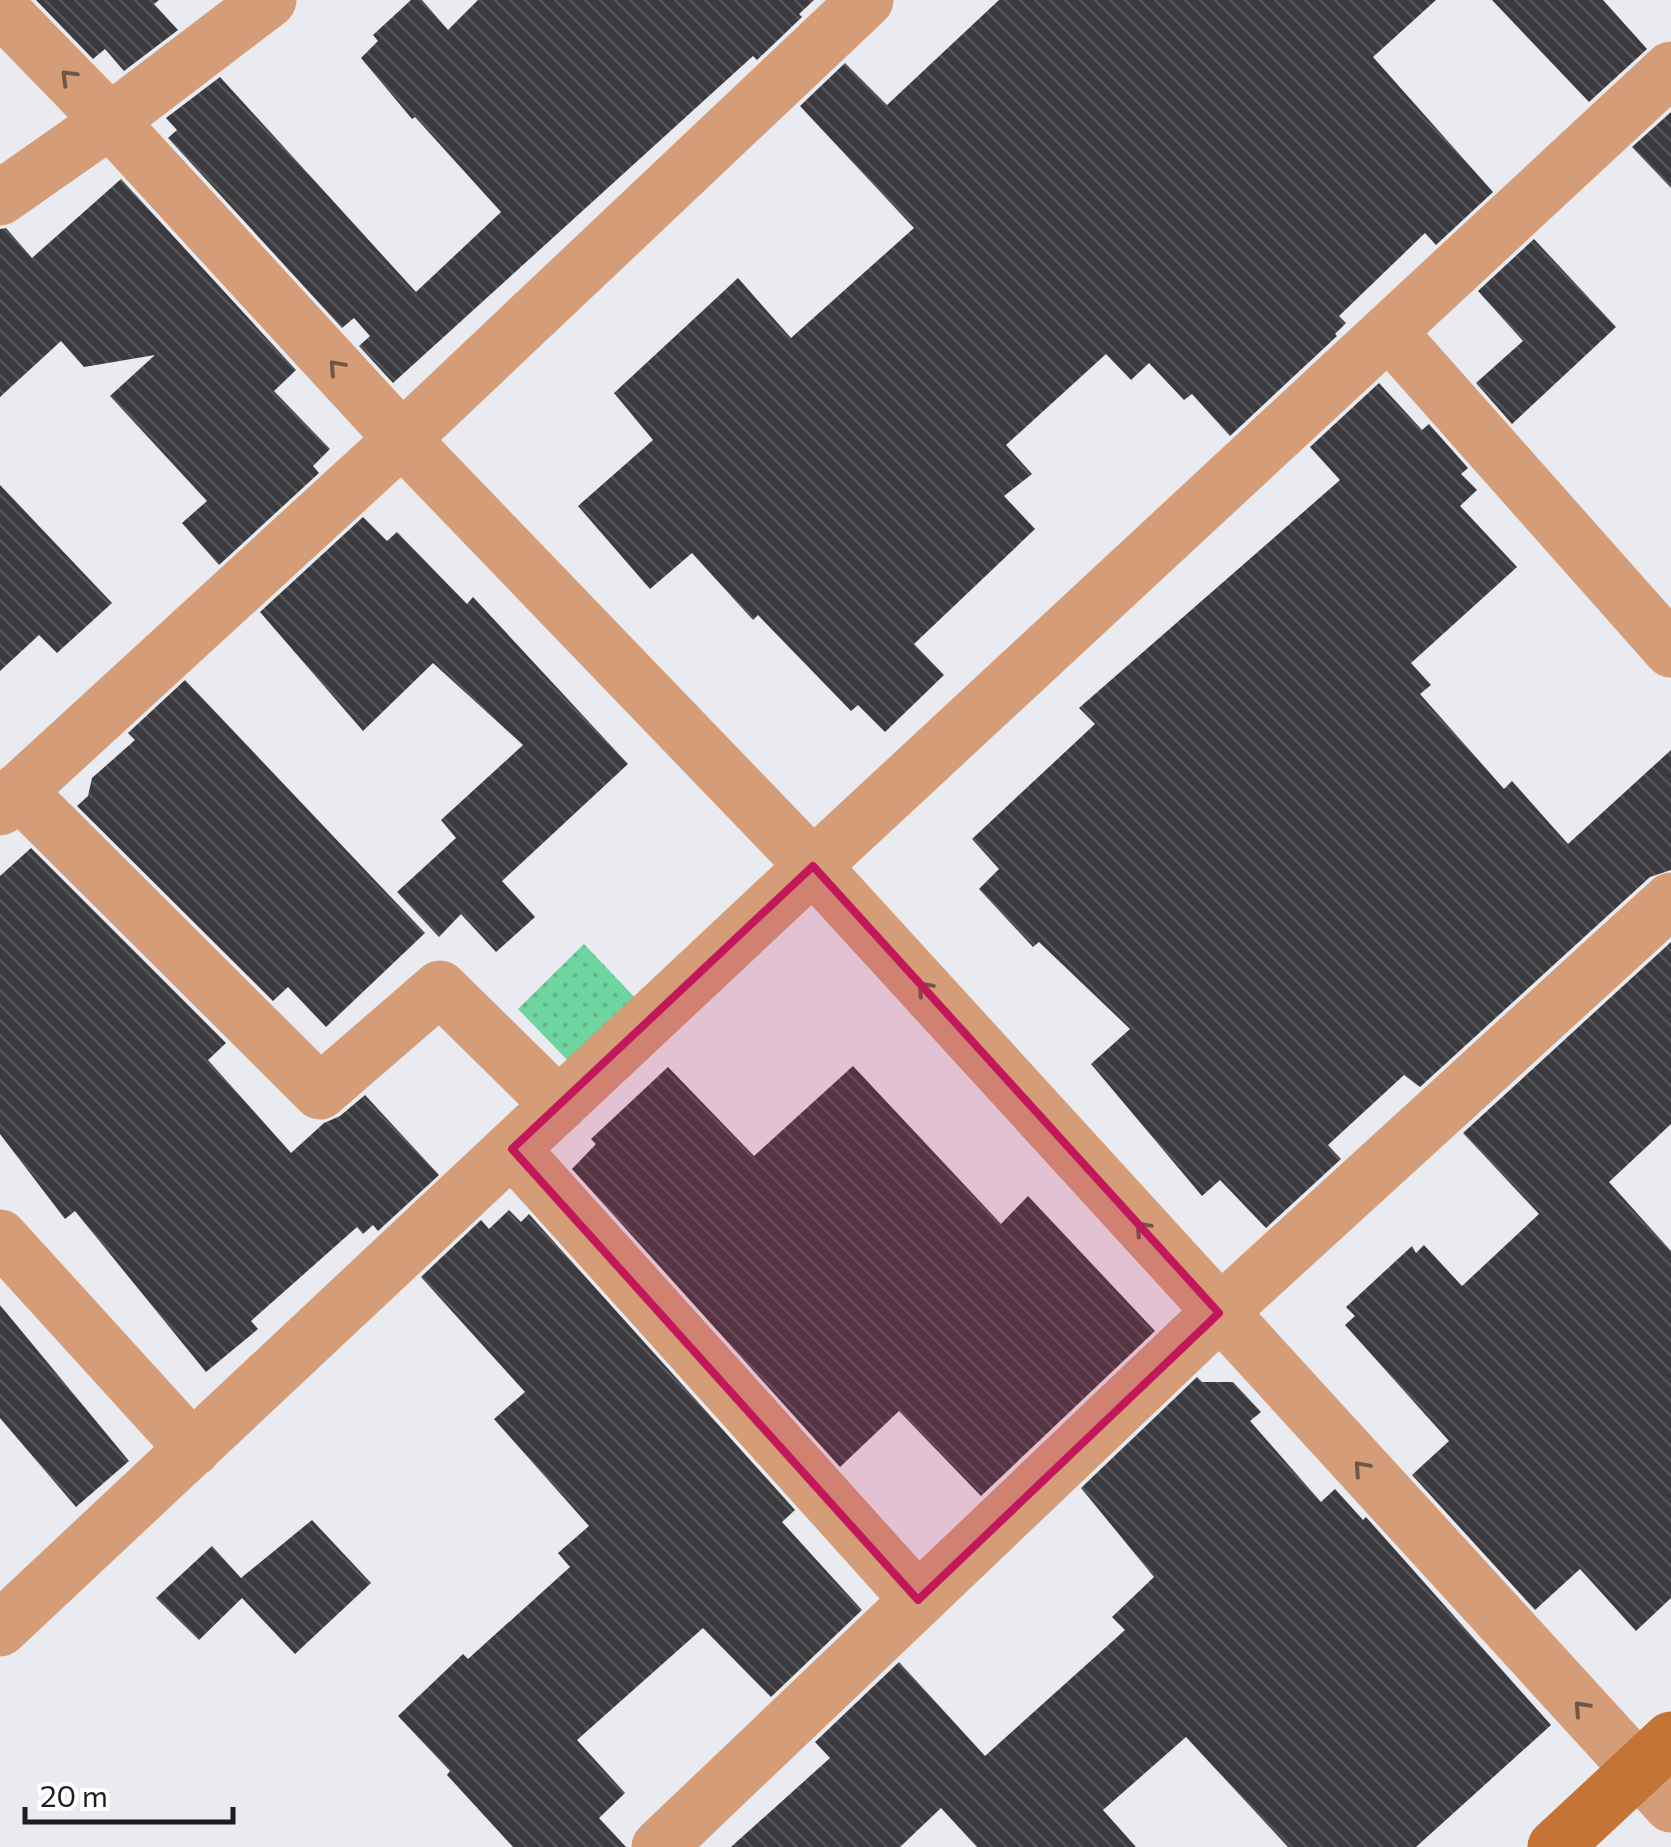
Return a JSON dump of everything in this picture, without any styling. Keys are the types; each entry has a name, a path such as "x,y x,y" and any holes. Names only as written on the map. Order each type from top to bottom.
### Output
{"street":[{"path":"0,198 110,121 269,0"},
{"path":"559,1105 440,988 320,1092 9,800 402,440 866,0"},
{"path":"0,8 110,121 402,440 813,866 1219,1313 1660,1771 1555,1847"},
{"path":"0,1629 1671,69"},
{"path":"1389,332 1671,650"},
{"path":"659,1847 1219,1313 1671,900"},
{"path":"512,1149 918,1600"},
{"path":"0,1236 192,1448"}],"highlighted area":[{"path":"813,866 1219,1313 918,1600 512,1149"}],"green space":[{"path":"584,944 640,1003 574,1067 518,1009"}],"building":[{"path":"36,0 159,0 154,4 178,30 124,71 105,49 93,59"},
{"path":"411,0 422,0 448,30 478,0 814,0 799,14 802,17 757,60 753,56 393,383 359,346 370,336 354,318 342,328 168,138 177,130 166,118 220,77 416,292 501,212 415,117 412,119 361,58 378,41 373,35"},
{"path":"999,0 1436,0 1373,57 1493,192 1436,245 1425,233 1339,316 1346,323 1337,336 1230,436 1192,394 1184,400 1149,363 1131,380 1106,354 1006,445 1032,474 1004,496 1035,529 914,644 944,675 885,732 858,705 851,711 758,615 753,620 692,553 650,589 578,506 653,440 614,393 738,278 791,338 914,228 800,106 845,63 887,105"},
{"path":"1492,0 1603,0 1647,49 1589,102"},
{"path":"1671,112 1671,188 1632,147"},
{"path":"121,179 296,370 274,391 330,449 313,466 319,473 219,565 182,523 207,501 110,396 155,355 84,367 61,341 0,397 0,229 6,228 32,258"},
{"path":"1534,239 1616,327 1512,424 1476,383 1523,341 1478,291"},
{"path":"1379,383 1422,430 1429,424 1468,468 1461,474 1477,490 1460,506 1517,567 1411,663 1431,685 1420,694 1504,789 1512,781 1568,844 1671,750 1671,870 1650,877 1420,1087 1404,1075 1328,1145 1341,1159 1266,1228 1220,1180 1202,1196 1091,1064 1130,1029 1039,942 1033,947 979,889 999,869 972,839 1095,724 1079,708 1340,480 1310,447"},
{"path":"0,485 112,603 57,653 39,635 0,671"},
{"path":"363,517 387,541 397,532 467,604 473,597 628,764 502,881 535,917 496,952 461,914 439,937 397,892 456,838 441,820 523,745 433,663 363,731 260,612"},
{"path":"185,680 425,933 326,1027 288,987 273,1001 77,806 88,796 92,778 135,740 128,733"},
{"path":"31,848 226,1043 208,1060 291,1153 324,1123 340,1116 365,1095 439,1175 378,1231 373,1225 363,1234 357,1227 251,1321 258,1329 206,1372 75,1211 65,1219 0,1134 0,876"},
{"path":"1671,942 1671,1124 1609,1182 1671,1251 1671,1598 1636,1631 1580,1569 1535,1610 1412,1475 1449,1441 1345,1325 1355,1316 1346,1307 1412,1246 1416,1253 1424,1245 1462,1286 1539,1214 1463,1133"},
{"path":"853,1066 1001,1224 1028,1196 1155,1331 981,1496 899,1411 840,1467 572,1169 596,1144 591,1139 668,1067 754,1156"},
{"path":"509,1210 521,1222 529,1214 795,1510 782,1522 862,1610 771,1697 703,1628 577,1740 625,1793 599,1818 626,1847 513,1847 398,1716 463,1654 468,1659 570,1567 558,1553 589,1526 494,1419 525,1392 421,1277 481,1220 489,1229"},
{"path":"0,1305 129,1461 76,1507 0,1418"},
{"path":"1197,1377 1202,1382 1233,1382 1261,1412 1250,1421 1321,1502 1335,1489 1363,1520 1366,1517 1551,1725 1416,1847 1288,1847 1186,1737 1103,1810 1136,1847 977,1847 941,1808 900,1847 731,1847 830,1758 815,1742 899,1662 985,1756 1125,1630 1112,1617 1154,1577 1081,1488"},
{"path":"312,1520 371,1583 295,1654 242,1598 199,1640 156,1598 212,1546 241,1578"}]}
